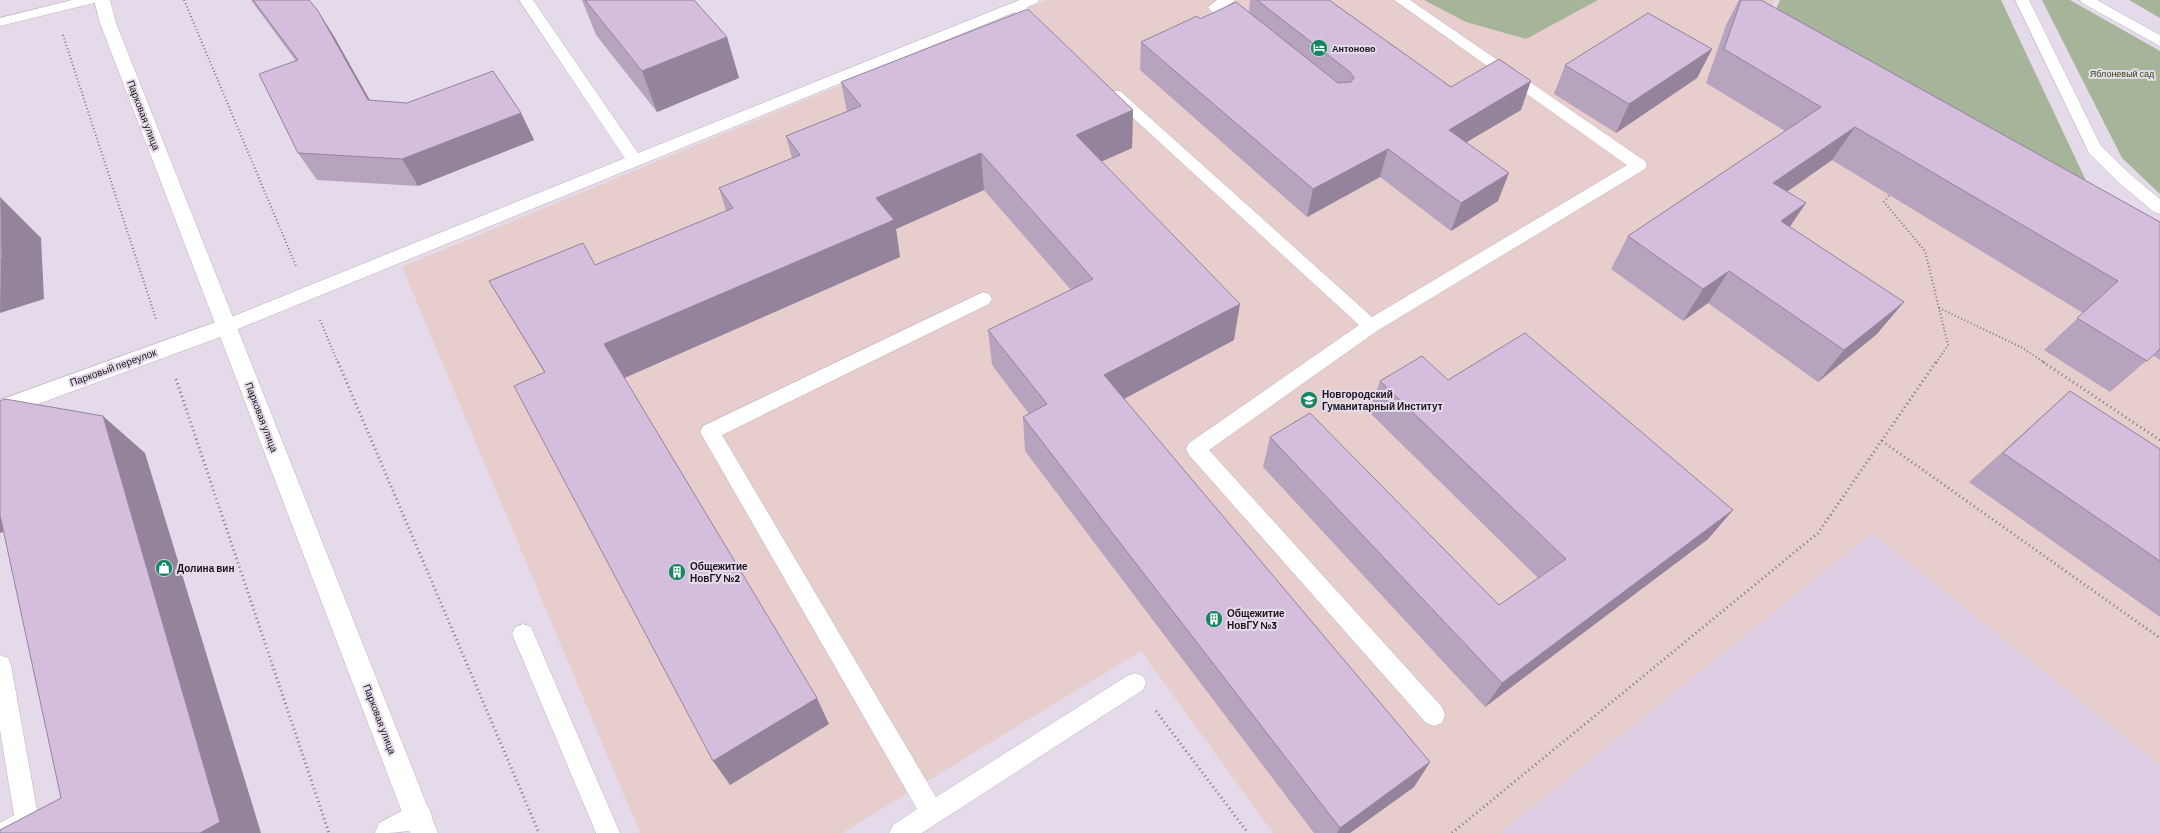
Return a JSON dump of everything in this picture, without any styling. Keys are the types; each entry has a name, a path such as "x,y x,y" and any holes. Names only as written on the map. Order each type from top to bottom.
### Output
{"street":[{"name":"Парковая улица","path":"102,0 108,23 421,824"},
{"name":"Парковый переулок","path":"0,409 227,326"},
{"path":"389,833 421,824"}],"lane":[{"path":"0,22 89,0"},
{"path":"526,0 636,162"},
{"path":"1228,0 1215,7 1252,37"},
{"path":"1401,0 1639,165 1371,326 1196,449 1434,715"},
{"path":"2022,0 2095,149 2124,178 2160,208"},
{"path":"2087,0 2160,41"},
{"path":"227,326 636,162 1024,3 1053,38"},
{"path":"1100,81 1371,326"},
{"path":"932,813 710,432 982,299"},
{"path":"523,634 608,833"},
{"path":"0,665 28,821 5,833"},
{"path":"901,833 1135,683"}],"path":[{"path":"184,0 539,833"},
{"path":"54,9 165,348 329,833"},
{"path":"1452,833 1818,533 1882,442 1948,345 1924,251 1884,202 1893,191"},
{"path":"1939,307 2021,347 2160,440"},
{"path":"1882,442 2160,638"},
{"path":"1135,683 1248,833"}],"shaded area":[{"name":"Новгородский Гуманитарный Институт","path":"1047,0 1775,0 1762,29 2160,255 2160,765 1872,533 1500,833 1273,833 1141,651 842,833 640,833 402,267"},
{"path":"1872,532 2160,765 2160,833 1500,833"}],"green space":[{"path":"1424,0 1598,0 1526,39 1466,22"},
{"path":"1780,0 2001,0 2097,204 1771,20"},
{"name":"Яблоневый сад","path":"2042,0 2070,0 2160,51 2160,194 2122,158"},
{"path":"2129,0 2160,0 2160,18"}],"building":[{"path":"253,0 309,0 318,11 368,100 407,103 493,71 521,113 402,159 298,153 259,74 298,60"},
{"path":"585,0 694,0 727,37 642,71"},
{"path":"1257,0 1329,0 1451,87 1499,59 1531,81 1449,130 1509,173 1461,203 1388,149 1313,189 1141,42 1197,16 1200,19 1236,2 1338,83 1351,82 1354,78 1350,72"},
{"path":"1741,0 1761,0 2160,222 2160,349 2147,361 2077,318 2118,281 1855,127 1773,183 1806,203 1781,221 1904,302 1844,350 1729,271 1703,289 1628,236 1821,107 1724,49"},
{"path":"1028,9 1133,110 1076,135 1240,304 1104,375 1430,762 1340,828 1023,417 1047,404 988,330 1093,279 981,153 876,198 894,220 604,344 817,698 713,761 514,386 545,372 489,281 583,243 595,265 733,208 719,188 800,155 786,136 861,106 841,82"},
{"path":"1648,13 1712,49 1629,104 1565,65"},
{"path":"1,198 2,260 0,260"},
{"path":"1525,333 1733,510 1502,683 1270,437 1310,413 1499,605 1566,559 1380,381 1422,356 1448,380"},
{"path":"2070,391 2160,449 2160,561 2003,453"},
{"path":"5,399 103,416 220,822 200,833 0,833 0,830 61,798 0,515 0,401"}],"place":[{"name":"Антоново","path":"1319,48"},
{"name":"Новгородский Гуманитарный Институт","path":"1309,400"},
{"name":"Долина вин","path":"164,568"},
{"name":"Общежитие НовГУ №2","path":"677,572"},
{"name":"Общежитие НовГУ №3","path":"1214,619"}]}
